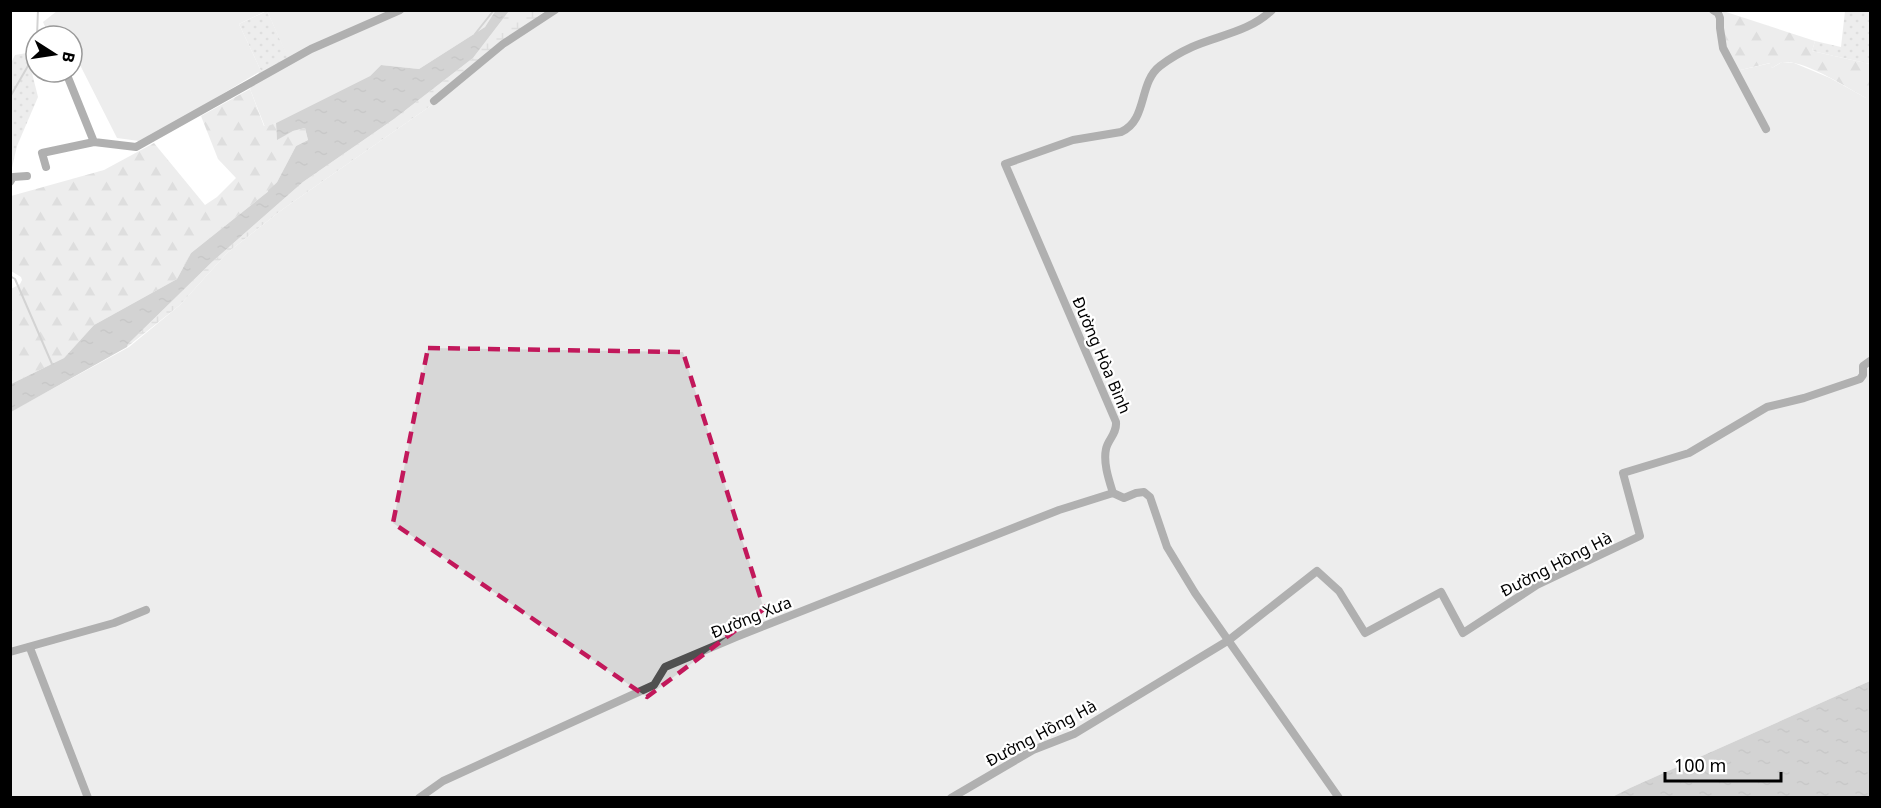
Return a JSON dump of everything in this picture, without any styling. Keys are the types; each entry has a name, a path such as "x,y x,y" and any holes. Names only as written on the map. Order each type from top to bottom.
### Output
{"street":[{"path":"46,167 42,153 94,142 136,147 311,49 400,10"},
{"path":"434,101 503,44 555,10"},
{"name":"Đường Hòa Bình","path":"1113,493 1105,451 1115,433 1116,422 1005,164 1073,140 1127,129 1140,109 1149,77 1159,67 1191,47 1247,28 1272,10"},
{"path":"1713,10 1720,18 1724,48 1767,129"},
{"path":"71,84 94,142"},
{"path":"10,182 13,177 27,176"},
{"name":"Đường Hồng Hà","path":"951,798 1033,750 1074,734 1229,640 1317,571 1339,591 1365,633 1441,592 1463,633 1530,589 1640,536 1623,473 1689,453 1767,407 1860,380 1863,375 1863,366 1870,361"},
{"path":"1113,493 1124,498 1144,492 1150,497 1167,547 1195,593 1340,798"},
{"name":"Đường Xưa","path":"419,798 443,781 654,685 665,667 966,546 1059,510 1113,493"},
{"path":"10,652 30,648 146,610"},
{"path":"30,648 88,798"}],"highlighted area":[{"path":"428,348 683,352 764,609 647,697 393,523"}],"green space":[{"path":"57,11 266,11 239,24 261,71 288,58 267,11 496,11 485,27 419,69 381,65 370,76 276,123 265,127 250,89 259,72 154,135 139,141 117,138 84,73 84,24 44,24 43,22"},
{"path":"267,11 289,59 261,71 239,24"},
{"path":"509,11 551,11 439,100 283,209 227,253 180,305 127,347 212,262 303,182 394,119 473,58"},
{"path":"551,11 1723,11 1722,27 1725,42 1736,71 1771,63 1772,68 1782,62 1794,63 1830,78 1866,98 1870,106 1870,681 1612,797 11,797 10,412 129,347 180,305 227,253 283,209 439,100"},
{"path":"1723,11 1815,41 1812,51 1870,64 1870,122 1866,98 1803,65 1784,62 1772,68 1770,63 1736,71 1725,42"},
{"path":"1845,11 1870,11 1870,64 1812,51 1815,41 1841,47"},
{"path":"24,54 24,84 35,84 38,97 17,146 11,172 11,63 15,55"},
{"path":"250,89 264,126 276,123 277,139 305,128 308,140 296,146 275,186 191,253 177,279 94,325 64,358 11,384 11,289 20,284 22,280 11,271 11,196 104,170 154,143 205,205 217,197 236,178 218,159 201,116"}],"water":[{"path":"496,10 509,11 473,58 394,119 303,182 212,262 127,347 11,412 11,384 64,358 94,325 177,279 191,253 275,186 296,146 308,140 305,128 293,131 277,140 276,123 370,76 381,65 419,69 485,27"},
{"path":"1870,681 1870,797 1612,797 1630,788"}],"waterway":[{"path":"37,24 38,10"},
{"path":"475,34 494,10"},
{"path":"10,97 24,73"},
{"path":"269,191 278,183"},
{"path":"10,276 15,279 52,364"}]}
